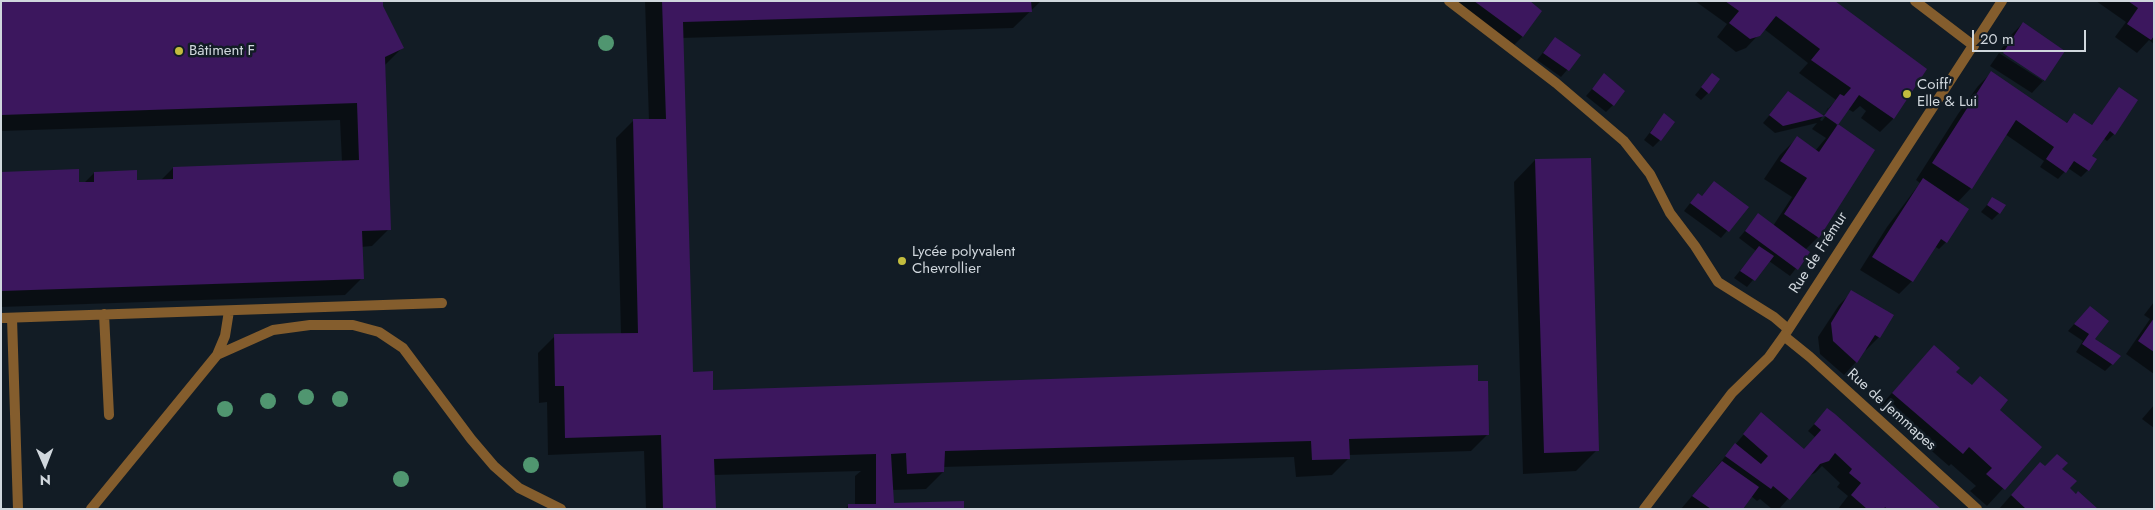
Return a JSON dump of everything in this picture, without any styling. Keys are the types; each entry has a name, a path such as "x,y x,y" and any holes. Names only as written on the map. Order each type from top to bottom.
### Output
{"street":[{"name":"Rue de Jemmapes","path":"1449,1 1556,83 1624,141 1650,174 1670,213 1696,246 1718,282 1774,317 1810,357 1977,509"},
{"path":"1914,1 1974,46"},
{"name":"Rue de Frémur","path":"1644,509 1732,394 1769,357 2002,1"},
{"path":"18,509 7,318 442,304"},
{"path":"90,509 217,355 225,336 229,311"},
{"path":"104,314 109,416"},
{"path":"217,355 273,330 310,325 353,325 379,332 402,348 471,439 494,466 519,488 561,509"}],"building":[{"path":"1,1 383,1 383,6 404,48 385,57 391,230 362,231 364,279 1,291 1,172 79,169 79,182 94,182 94,172 137,170 137,180 173,179 173,167 359,160 357,103 1,115"},
{"path":"662,1 1031,1 1032,12 683,22 693,372 713,371 713,390 1478,365 1478,381 1488,381 1489,435 1349,439 1350,459 1312,460 1311,441 945,451 944,472 907,474 906,453 891,454 894,503 964,501 964,509 848,509 848,504 876,504 876,454 714,459 716,509 663,509 661,435 565,438 564,386 555,386 554,334 638,333 633,119 666,119"},
{"path":"1474,1 1530,1 1542,11 1523,37"},
{"path":"1725,1 1835,1 1927,69 1894,119 1859,95 1838,125 1825,116 1783,126 1769,115 1788,91 1824,116 1840,94 1844,96 1851,88 1811,60 1820,49 1776,16 1760,36 1750,39 1729,23 1739,11"},
{"path":"2128,1 2154,1 2154,36 2151,40 2127,24 2138,8"},
{"path":"2023,22 2065,51 2045,81 2003,53"},
{"path":"1555,37 1581,55 1569,71 1543,53"},
{"path":"1991,71 2067,123 2074,113 2092,125 2119,87 2138,100 2115,135 2110,131 2092,156 2097,159 2089,171 2074,161 2066,173 2046,159 2054,147 2016,120 1972,189 1932,163"},
{"path":"1604,73 1625,91 1614,106 1592,89"},
{"path":"1712,73 1720,79 1709,94 1701,87"},
{"path":"1664,113 1675,122 1661,141 1650,133"},
{"path":"1838,124 1875,150 1819,238 1784,214 1807,178 1780,161 1797,136 1819,152"},
{"path":"1591,158 1599,451 1544,453 1535,159"},
{"path":"1923,178 1969,209 1947,243 1941,239 1913,282 1872,257"},
{"path":"1714,181 1749,207 1729,232 1690,203 1698,193 1702,196"},
{"path":"1992,197 2006,205 2000,214 1987,205"},
{"path":"1758,213 1810,252 1798,270 1745,231"},
{"path":"1759,246 1774,256 1755,281 1740,271"},
{"path":"1851,290 1894,315 1880,338 1875,335 1857,363 1833,341 1831,323"},
{"path":"2090,306 2109,321 2095,339 2121,356 2113,365 2082,344 2089,334 2074,324"},
{"path":"2154,318 2154,352 2138,341"},
{"path":"1934,345 1960,368 1956,372 1972,385 1980,376 2008,400 2000,410 2042,447 2005,490 1986,474 1992,468 1969,447 1963,454 1892,393"},
{"path":"1827,408 1941,509 1887,509 1885,507 1884,509 1867,509 1851,495 1861,483 1849,473 1852,469 1835,453 1829,461 1820,464 1790,500 1773,486 1771,489 1725,456 1735,443 1761,464 1768,456 1743,434 1761,412 1804,449 1821,430 1814,424"},
{"path":"2057,454 2068,463 2062,469 2077,481 2070,488 2076,494 2078,491 2098,509 2026,509 2011,495 2040,462 2045,466"},
{"path":"1722,461 1759,487 1743,509 1711,509 1692,496"}],"place":[{"name":"Bâtiment F","path":"179,51"},
{"name":"Coiff' Elle & Lui","path":"1907,94"},
{"name":"Lycée polyvalent Chevrollier","path":"902,261"}]}
